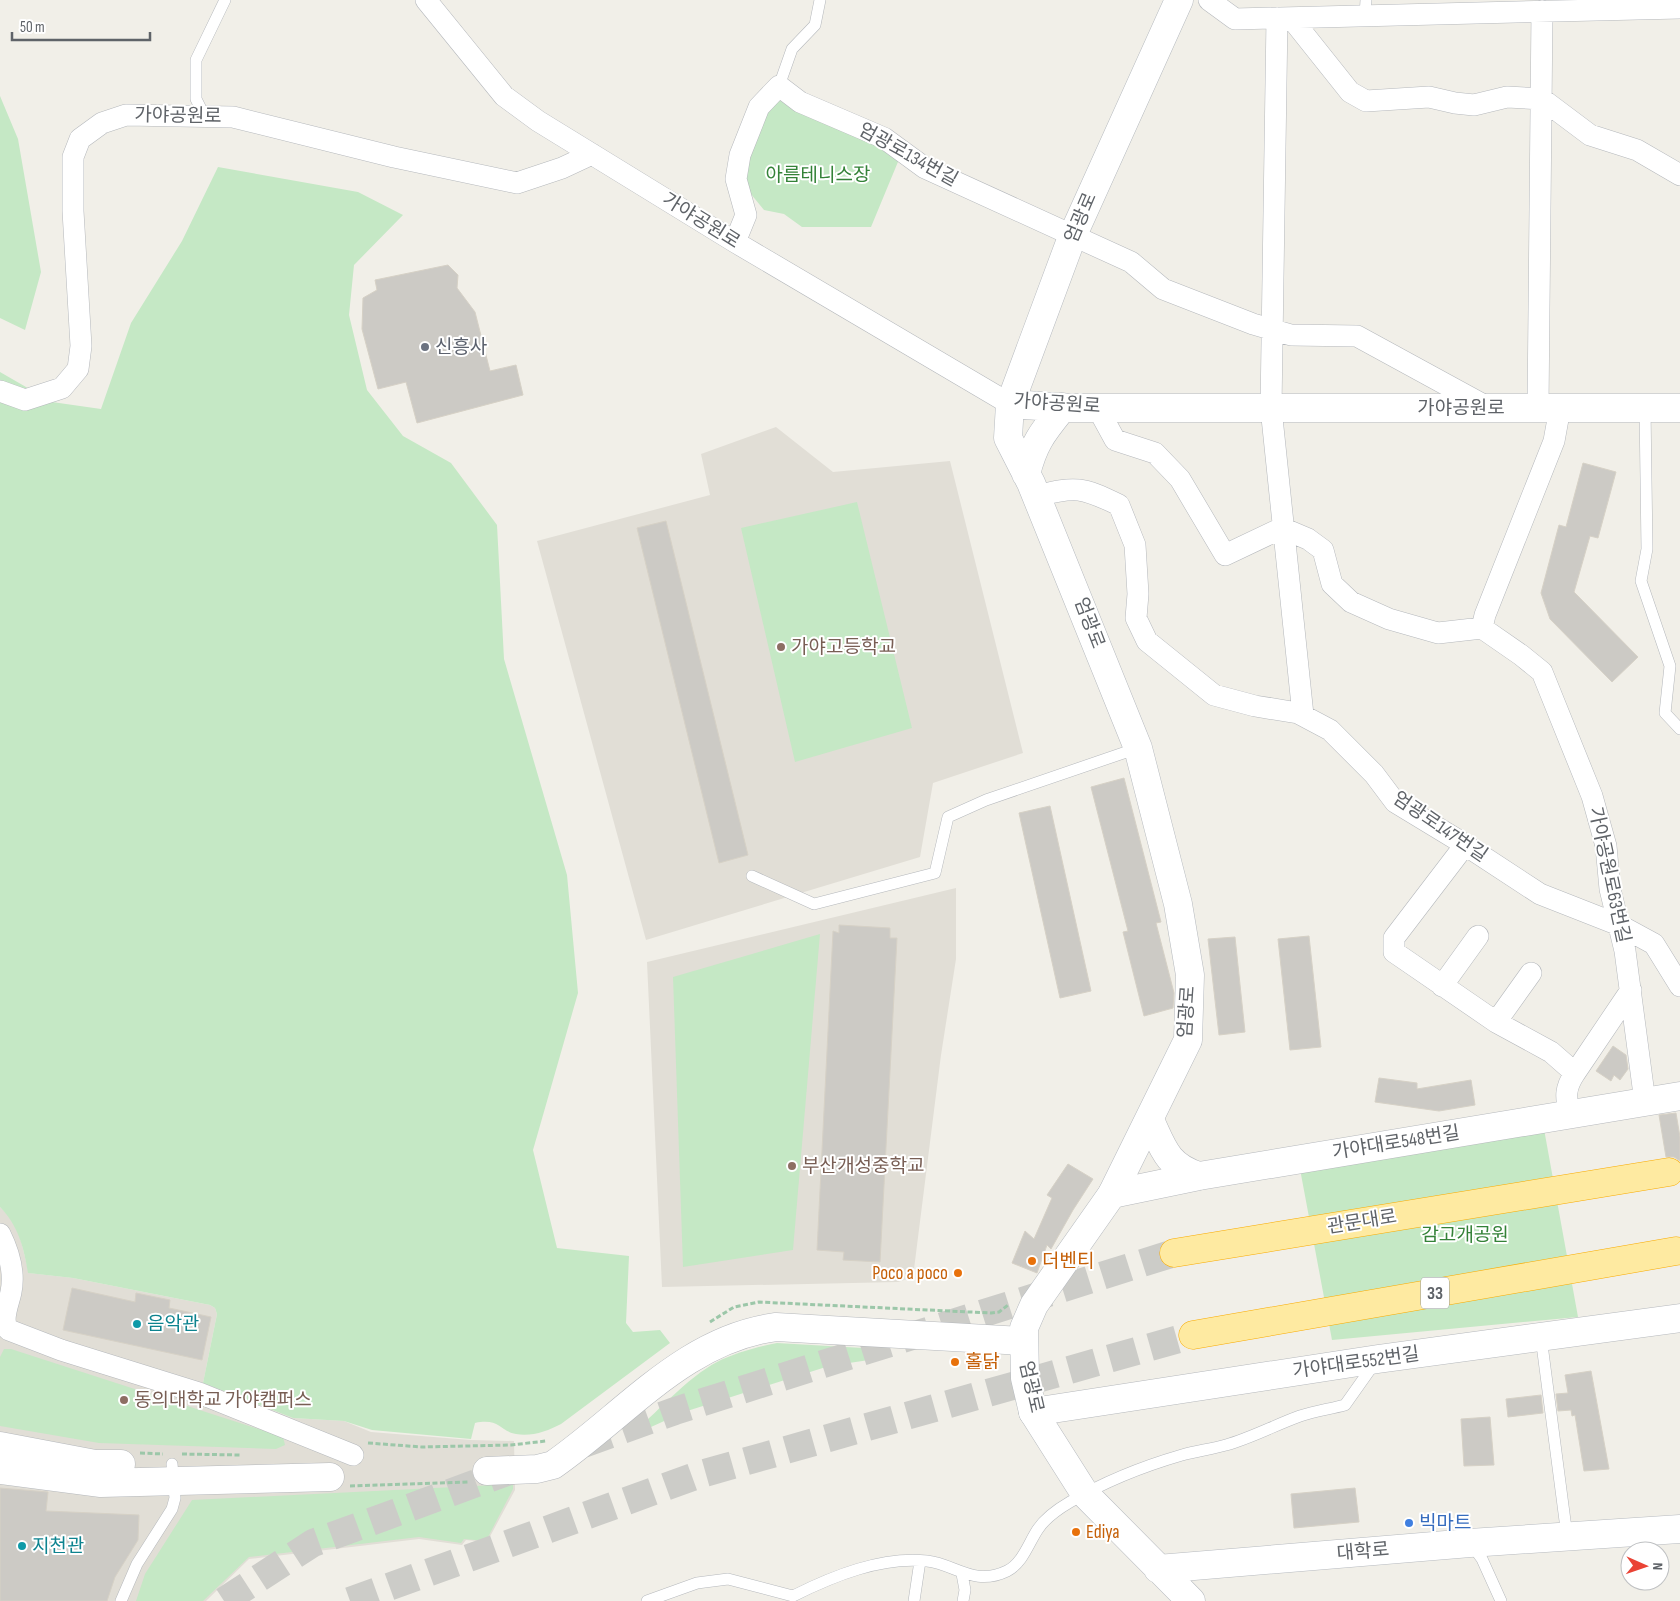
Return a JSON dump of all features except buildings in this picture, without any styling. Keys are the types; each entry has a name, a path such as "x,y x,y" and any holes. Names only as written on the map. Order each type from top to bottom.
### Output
{"highway":[{"name":"관문대로","path":"1174,1253 1669,1172"},
{"name":"33","path":"1193,1335 1676,1251"}],"main road":[{"name":"엄광로","path":"1179,0 1072,237 1010,404 1008,438 1031,485 1138,748 1178,904 1190,975 1188,1040 1112,1194 1021,1334 1034,1412 1085,1494 1191,1601"},
{"name":"가야공원로","path":"1010,404 1063,407 1680,408"},
{"path":"1031,485 1032,450 1042,433 1063,407"},
{"name":"가야대로548번길","path":"1112,1194 1199,1176 1680,1096"},
{"path":"1150,1120 1165,1153 1182,1171 1199,1176"},
{"name":"가야대로552번길","path":"1034,1412 1378,1359 1680,1318"},
{"path":"488,1463 537,1469 553,1465 691,1357 757,1330 776,1327 1021,1334 1038,1386 1052,1396 1086,1404"},
{"path":"4,1467 172,1463 268,1464 328,1469"},
{"name":"대학로","path":"1158,1569 1470,1543 1680,1529"}],"street":[{"name":"가야공원로","path":"426,0 504,96 538,122 735,242 1010,404"},
{"path":"1209,0 1235,19 1284,18 1366,8 1542,11 1680,8"},
{"path":"1096,407 1115,440 1156,453 1180,478 1225,555 1282,528 1308,539 1323,550 1332,584 1351,602 1388,619 1438,633 1482,628 1554,441 1549,408 1542,99 1542,11"},
{"path":"1284,18 1350,92 1366,101 1429,97 1474,105 1508,97 1542,99 1590,135 1637,150 1680,175"},
{"path":"1284,18 1272,330 1271,408 1303,715"},
{"name":"엄광로134번길","path":"779,86 800,102 884,138 925,168 1072,237 1131,262 1163,289 1272,330 1291,335 1357,336 1489,408"},
{"path":"735,242 746,215 736,179 740,155 759,107 779,86"},
{"name":"가야공원로","path":"0,391 25,400 62,388 78,368 81,346 73,211 73,157 80,139 102,123 126,115 233,117 394,157 517,184 562,168 592,154"},
{"name":"엄광로147번길","path":"1031,485 1069,488 1095,494 1119,505 1135,545 1138,594 1136,618 1147,641 1214,695 1303,715 1330,730 1374,774 1395,802 1540,894 1619,925 1654,944 1680,986"},
{"name":"가야공원로63번길","path":"1482,628 1522,655 1542,672 1592,796 1606,846 1610,889 1631,990 1645,1102"},
{"path":"1465,845 1394,938 1392,945 1394,952 1496,1022 1551,1052 1575,1073"},
{"path":"1442,986 1478,936"},
{"path":"1496,1022 1531,973"},
{"path":"1570,1114 1565,1097 1567,1085 1631,990"},
{"path":"0,1234 12,1274 5,1322 9,1330 61,1350 199,1393 353,1455"}],"lane":[{"path":"205,117 196,99 196,60 224,0"},
{"path":"779,86 792,49 815,25 820,0"},
{"path":"1645,408 1647,549 1641,581 1670,666 1665,713 1680,729"},
{"path":"752,876 814,904 935,873 948,816 986,800 1138,748"},
{"path":"1541,1337 1567,1536"},
{"path":"648,1601 697,1582 728,1579 793,1596 812,1586 870,1566 920,1561 929,1561 962,1574 991,1576 1009,1570 1028,1550 1038,1529 1053,1513 1085,1494 1137,1470 1227,1445 1302,1416 1345,1405 1362,1377 1378,1359"},
{"path":"122,1601 137,1564 172,1509 175,1498 172,1463"},
{"path":"1470,1543 1482,1560 1501,1601"},
{"path":"914,1601 920,1561"},
{"path":"962,1574 965,1590 964,1601"}],"path":[{"path":"138,1453 172,1463 244,1455"}],"shaded area":[{"name":"가야고등학교","path":"776,427 833,472 950,461 1023,753 933,783 920,857 646,940 537,541 710,495 701,454"},
{"name":"부산개성중학교","path":"956,888 956,959 941,1055 913,1277 898,1282 662,1287 647,962"},
{"name":"동의대학교 가야캠퍼스","path":"0,1207 12,1219 20,1237 29,1273 73,1278 210,1305 215,1308 217,1314 203,1383 293,1418 344,1421 371,1432 471,1440 514,1441 515,1490 487,1542 466,1540 462,1545 419,1539 249,1559 206,1601 0,1601"}],"green space":[{"path":"0,96 18,139 41,272 25,330 0,318"},
{"name":"아름테니스장","path":"777,99 900,157 871,227 802,227 784,214 764,210 746,188 744,157 764,113"},
{"path":"218,167 358,192 403,215 354,265 349,315 367,390 403,436 451,463 497,525 504,659 567,875 578,993 533,1150 557,1248 629,1256 626,1323 633,1332 660,1330 670,1343 561,1424 539,1433 528,1435 516,1434 490,1422 475,1423 471,1439 372,1430 344,1421 293,1418 203,1383 217,1314 215,1308 210,1305 73,1278 28,1273 16,1229 0,1207 0,372 52,402 101,409 131,323 182,241"},
{"path":"857,502 912,728 795,762 741,528"},
{"path":"820,934 793,1250 683,1267 673,977"},
{"name":"감고개공원","path":"1544,1129 1578,1317 1332,1340 1300,1169"},
{"path":"777,1343 863,1348 869,1352 869,1360 829,1366 684,1412 629,1437 683,1387 717,1362 754,1348"},
{"path":"4,1349 11,1349 283,1437 285,1445 276,1449 99,1443 0,1426 0,1357"},
{"path":"513,1484 513,1489 486,1541 464,1539 461,1543 419,1537 249,1557 203,1601 136,1601 145,1574 192,1500"}],"tunnel":[{"path":"583,1444 675,1411 1174,1253"},
{"path":"350,1601 701,1474 1193,1335"},
{"path":"224,1601 313,1543 515,1469"}],"place":[{"name":"신흥사","path":"425,347"},
{"name":"가야고등학교","path":"781,647"},
{"name":"부산개성중학교","path":"792,1166"},
{"name":"더벤티","path":"1032,1261"},
{"name":"Poco a poco","path":"958,1273"},
{"name":"음악관","path":"137,1324"},
{"name":"홀닭","path":"955,1362"},
{"name":"동의대학교 가야캠퍼스","path":"124,1400"},
{"name":"빅마트","path":"1409,1523"},
{"name":"Ediya","path":"1076,1532"},
{"name":"지천관","path":"22,1546"}]}
